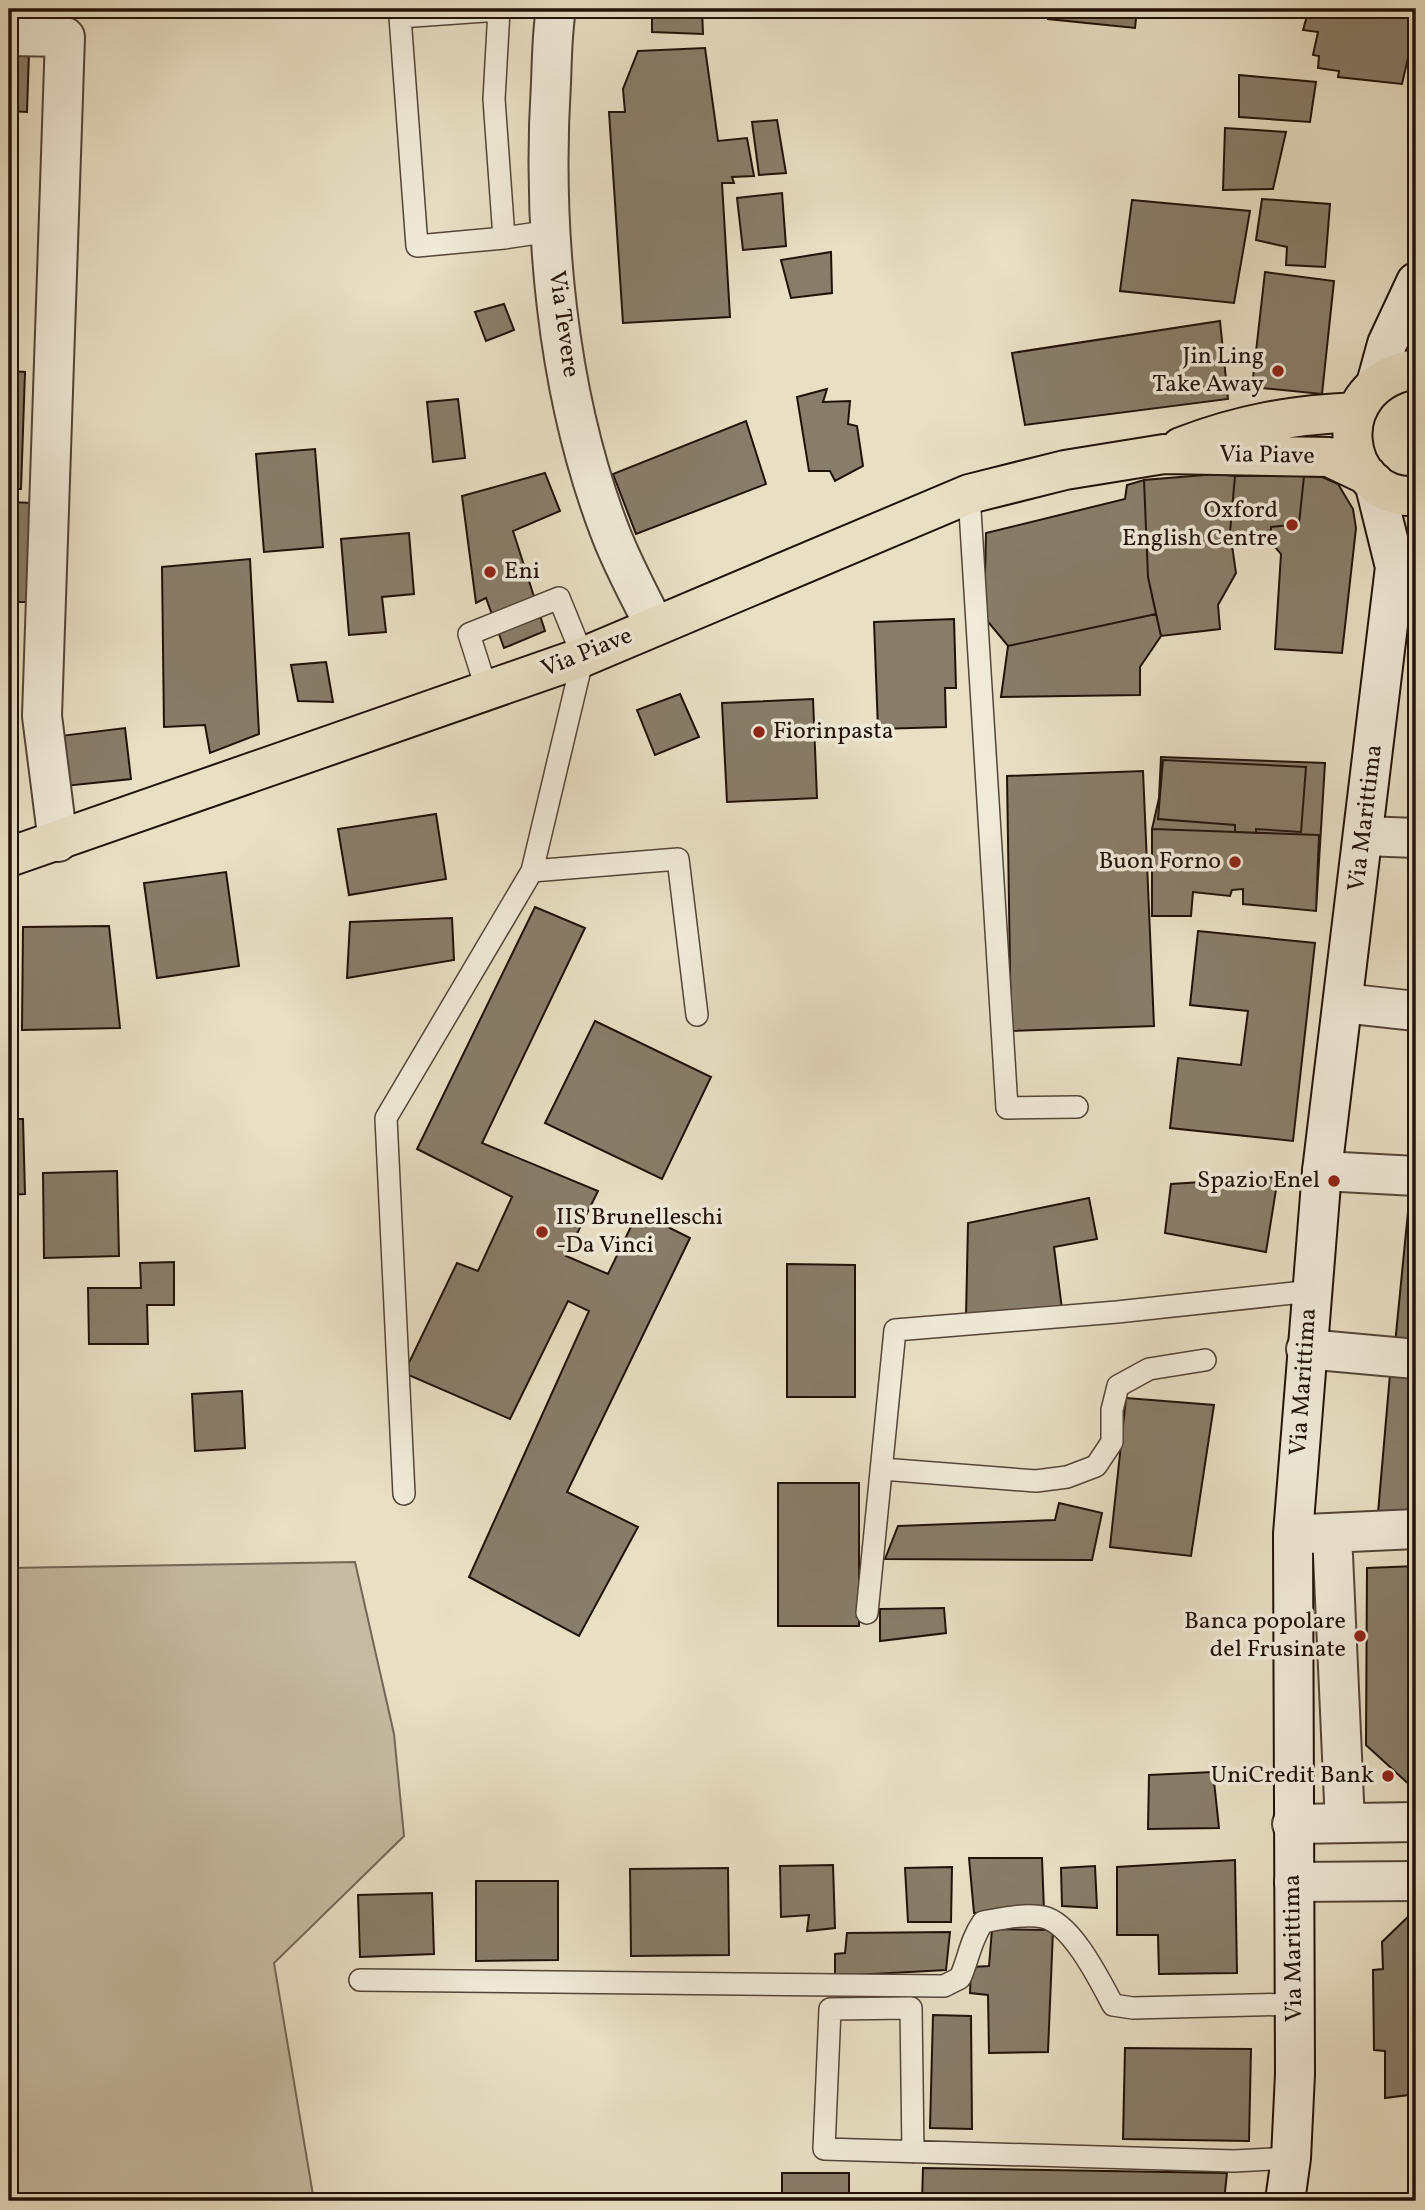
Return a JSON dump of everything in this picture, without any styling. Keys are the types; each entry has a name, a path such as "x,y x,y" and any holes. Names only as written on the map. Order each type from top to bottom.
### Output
{"main road":[{"path":"1371,478 1353,445 1366,398 1395,373 1416,369"},
{"name":"Via Piave","path":"1164,454 1228,428 1314,414 1366,398"},
{"name":"Via Piave","path":"9,857 583,657 969,494 1065,470 1164,454 1329,457 1371,478 1390,492 1416,496"}],"street":[{"name":"Via Tevere","path":"556,9 547,155 551,231 565,360 583,445 609,530 654,625"},
{"path":"9,36 65,37 42,716 58,842"},
{"path":"1366,398 1416,282"},
{"name":"Via Marittima","path":"1285,2201 1291,2158 1296,2004 1292,1824 1293,1534 1322,1171 1395,567 1371,478"},
{"name":"Via Marittima","path":"1395,567 1416,529"},
{"path":"1364,836 1416,838"},
{"path":"1343,1003 1416,1011"},
{"path":"1322,1171 1416,1176"},
{"path":"1306,1349 1416,1359"},
{"path":"1332,1533 1345,1823"},
{"path":"1293,1534 1406,1534"},
{"path":"1292,1824 1416,1822"},
{"path":"1294,1882 1416,1881"}],"lane":[{"path":"504,239 494,99 499,10 400,17 418,246 504,239 551,231"},
{"path":"969,494 1007,1108 1077,1107"},
{"path":"404,1494 387,1118 532,871 583,657 559,598 469,634 487,691"},
{"path":"532,871 678,859 697,1015"},
{"path":"867,1613 895,1330 1117,1312 1311,1291"},
{"path":"882,1469 1036,1481 1067,1476 1096,1466 1112,1442 1112,1410 1118,1385 1149,1369 1205,1360"},
{"path":"360,1980 944,1986 960,1978 967,1964 970,1940 983,1923 1043,1917 1060,1926 1080,1949 1113,2005 1133,2008 1296,2004"},
{"path":"913,2152 911,2008 830,2009 824,2149 913,2152 1234,2161 1291,2158"}],"shaded area":[{"path":"355,1562 394,1734 404,1836 274,1963 314,2201 9,2201 9,1568"}],"building":[{"path":"652,9 702,9 703,34 652,32"},
{"path":"1049,9 1137,9 1135,28 1048,19"},
{"path":"1309,9 1416,9 1416,23 1402,84 1338,77 1339,71 1318,68 1319,56 1313,55 1318,32 1303,30"},
{"path":"705,48 718,141 747,138 754,176 732,177 734,183 722,183 730,317 623,323 609,112 625,112 623,89 638,51"},
{"path":"9,51 29,52 27,112 9,111"},
{"path":"1239,75 1316,82 1310,122 1239,117"},
{"path":"777,120 786,173 759,175 752,122"},
{"path":"1225,128 1286,132 1273,189 1223,190"},
{"path":"782,193 786,246 743,250 737,198"},
{"path":"1262,199 1330,204 1325,267 1286,265 1287,247 1256,240"},
{"path":"1132,200 1250,211 1234,303 1120,291"},
{"path":"831,252 832,293 791,298 781,260"},
{"path":"1265,272 1334,281 1322,394 1252,387"},
{"path":"504,304 514,330 486,341 475,312"},
{"path":"1220,321 1228,399 1025,425 1012,353"},
{"path":"9,371 25,372 21,489 9,489"},
{"path":"827,389 823,402 850,401 848,424 857,426 863,466 835,481 830,471 809,471 797,397"},
{"path":"458,399 465,458 433,462 427,402"},
{"path":"746,421 766,484 636,534 613,474"},
{"path":"315,449 323,547 264,552 256,454"},
{"path":"545,473 560,511 513,531 545,631 504,648 486,598 476,603 462,496"},
{"path":"1217,474 1235,476 1230,532 1236,573 1218,605 1220,629 1161,636 1148,577 1144,480"},
{"path":"1235,476 1304,476 1299,524 1271,527 1271,536 1230,532"},
{"path":"1304,476 1322,477 1338,484 1353,509 1356,528 1342,653 1275,649 1281,554 1270,541 1271,527 1299,524"},
{"path":"1144,480 1148,577 1156,614 1008,646 984,617 986,533 1125,499 1127,485"},
{"path":"9,502 33,503 30,602 9,602"},
{"path":"409,533 414,594 382,597 386,632 349,635 341,539"},
{"path":"250,559 259,734 210,753 205,725 164,727 162,567"},
{"path":"1156,614 1161,636 1140,667 1140,695 1001,697 1008,646"},
{"path":"954,619 956,688 945,688 946,727 878,729 874,622"},
{"path":"326,662 333,702 298,701 291,665"},
{"path":"680,694 699,737 655,755 637,710"},
{"path":"813,699 817,798 727,802 722,703"},
{"path":"125,728 131,779 65,786 60,736"},
{"path":"1161,757 1325,763 1316,911 1243,904 1243,889 1232,890 1230,896 1193,892 1191,916 1152,916 1152,829 1159,798"},
{"path":"1163,760 1306,767 1301,832 1256,829 1256,833 1235,832 1235,825 1158,819"},
{"path":"1143,771 1154,1026 1011,1031 1007,776"},
{"path":"436,814 446,879 349,895 338,829"},
{"name":"Buon Forno","path":"1152,829 1319,835 1316,911 1243,904 1243,889 1232,890 1230,896 1193,892 1191,916 1152,916"},
{"path":"226,872 239,966 157,978 144,883"},
{"path":"535,907 585,928 482,1143 598,1191 566,1256 608,1274 638,1212 690,1238 567,1492 638,1527 579,1636 469,1577 589,1311 568,1301 510,1419 404,1373 457,1263 478,1271 512,1197 417,1149"},
{"path":"452,918 454,960 347,978 350,922"},
{"path":"109,926 120,1028 22,1030 23,927"},
{"path":"1198,931 1315,943 1293,1141 1170,1128 1178,1058 1241,1065 1248,1011 1190,1005"},
{"path":"595,1021 711,1077 662,1179 545,1123"},
{"path":"9,1119 23,1119 25,1194 9,1195"},
{"path":"117,1171 119,1256 44,1258 43,1173"},
{"path":"1278,1177 1266,1252 1165,1233 1171,1184"},
{"path":"1089,1198 1097,1239 1054,1247 1062,1309 966,1317 968,1223"},
{"path":"1408,1212 1416,1212 1416,1346 1395,1344"},
{"path":"174,1262 174,1305 147,1305 148,1344 89,1344 88,1288 141,1288 140,1263"},
{"path":"787,1264 855,1265 855,1397 787,1397"},
{"path":"1390,1374 1416,1377 1416,1516 1378,1513"},
{"path":"242,1391 245,1448 195,1451 192,1394"},
{"path":"1126,1398 1214,1405 1191,1556 1110,1547"},
{"path":"778,1483 859,1483 859,1626 778,1626"},
{"path":"1059,1503 1102,1513 1092,1560 885,1559 898,1526 1055,1520"},
{"path":"1416,1566 1416,1788 1413,1788 1366,1745 1367,1568"},
{"path":"944,1608 946,1633 880,1641 880,1609"},
{"path":"1213,1772 1219,1828 1148,1829 1149,1775"},
{"path":"969,1858 1042,1858 1044,1911 974,1913"},
{"path":"1235,1860 1237,1973 1159,1974 1158,1935 1117,1935 1117,1867"},
{"path":"833,1865 835,1928 807,1931 809,1915 781,1917 780,1866"},
{"path":"1095,1866 1097,1908 1062,1906 1061,1868"},
{"path":"952,1867 951,1922 908,1922 905,1868"},
{"path":"728,1868 729,1955 631,1956 630,1869"},
{"path":"476,1881 558,1881 558,1960 476,1961"},
{"path":"432,1893 434,1954 360,1957 358,1895"},
{"path":"1416,1909 1416,2094 1385,2098 1385,2051 1374,2050 1373,1970 1383,1969 1382,1942"},
{"path":"992,1929 1053,1930 1048,2052 989,2053 988,1995 970,1993 971,1967 989,1966"},
{"path":"950,1932 946,1970 835,1976 835,1954 845,1953 847,1933"},
{"path":"933,2015 971,2016 972,2129 930,2128"},
{"path":"1125,2048 1251,2049 1249,2141 1123,2139"},
{"path":"923,2168 1227,2173 1224,2201 922,2201"},
{"path":"782,2173 849,2173 849,2201 782,2201"}],"place":[{"name":"Jin Ling Take Away","path":"1278,371"},
{"name":"Oxford English Centre","path":"1292,525"},
{"name":"Eni","path":"490,572"},
{"name":"Fiorinpasta","path":"759,732"},
{"name":"Buon Forno","path":"1235,862"},
{"name":"Spazio Enel","path":"1334,1181"},
{"name":"IIS Brunelleschi -Da Vinci","path":"542,1232"},
{"name":"Banca popolare del Frusinate","path":"1360,1636"},
{"name":"UniCredit Bank","path":"1388,1776"}]}
